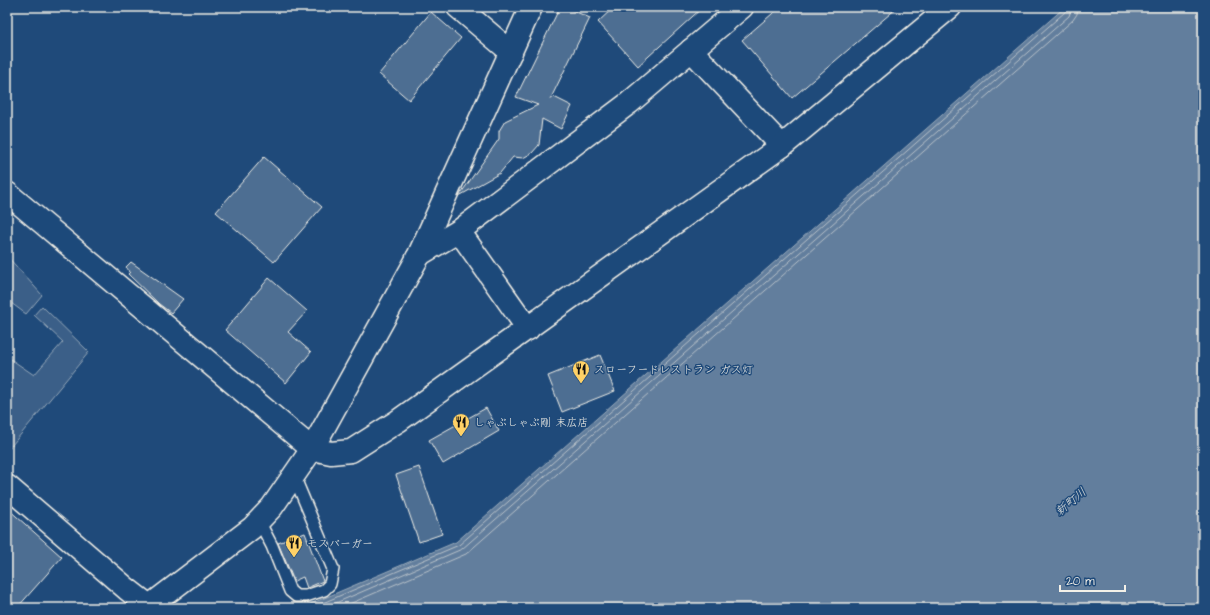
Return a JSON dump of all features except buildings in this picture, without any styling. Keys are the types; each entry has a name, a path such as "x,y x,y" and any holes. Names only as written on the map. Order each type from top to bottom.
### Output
{"street":[{"path":"458,7 511,52"},
{"path":"7,486 148,607 259,521 272,508 312,449 417,258 531,7"},
{"path":"417,258 422,253 459,231 629,103 742,7"},
{"path":"7,193 312,449 331,453 351,451 398,421 782,146 950,7"},
{"path":"692,50 782,146"},
{"path":"459,231 528,329"}],"lane":[{"path":"259,521 272,546 290,591 296,596 306,596 324,590 330,584 333,569 294,476"}],"shaded area":[{"path":"7,256 42,295 26,314 7,300"},
{"path":"42,306 89,352 7,451 7,360 9,358 34,375 63,342 34,315"}],"water":[{"name":"新町川","path":"1065,7 1203,7 1203,608 301,608 456,542"}],"place":[{"name":"スローフードレストラン ガス灯","path":"581,384"},
{"name":"しゃぶしゃぶ剛 末広店","path":"461,437"},
{"name":"モスバーガー","path":"294,558"}]}
